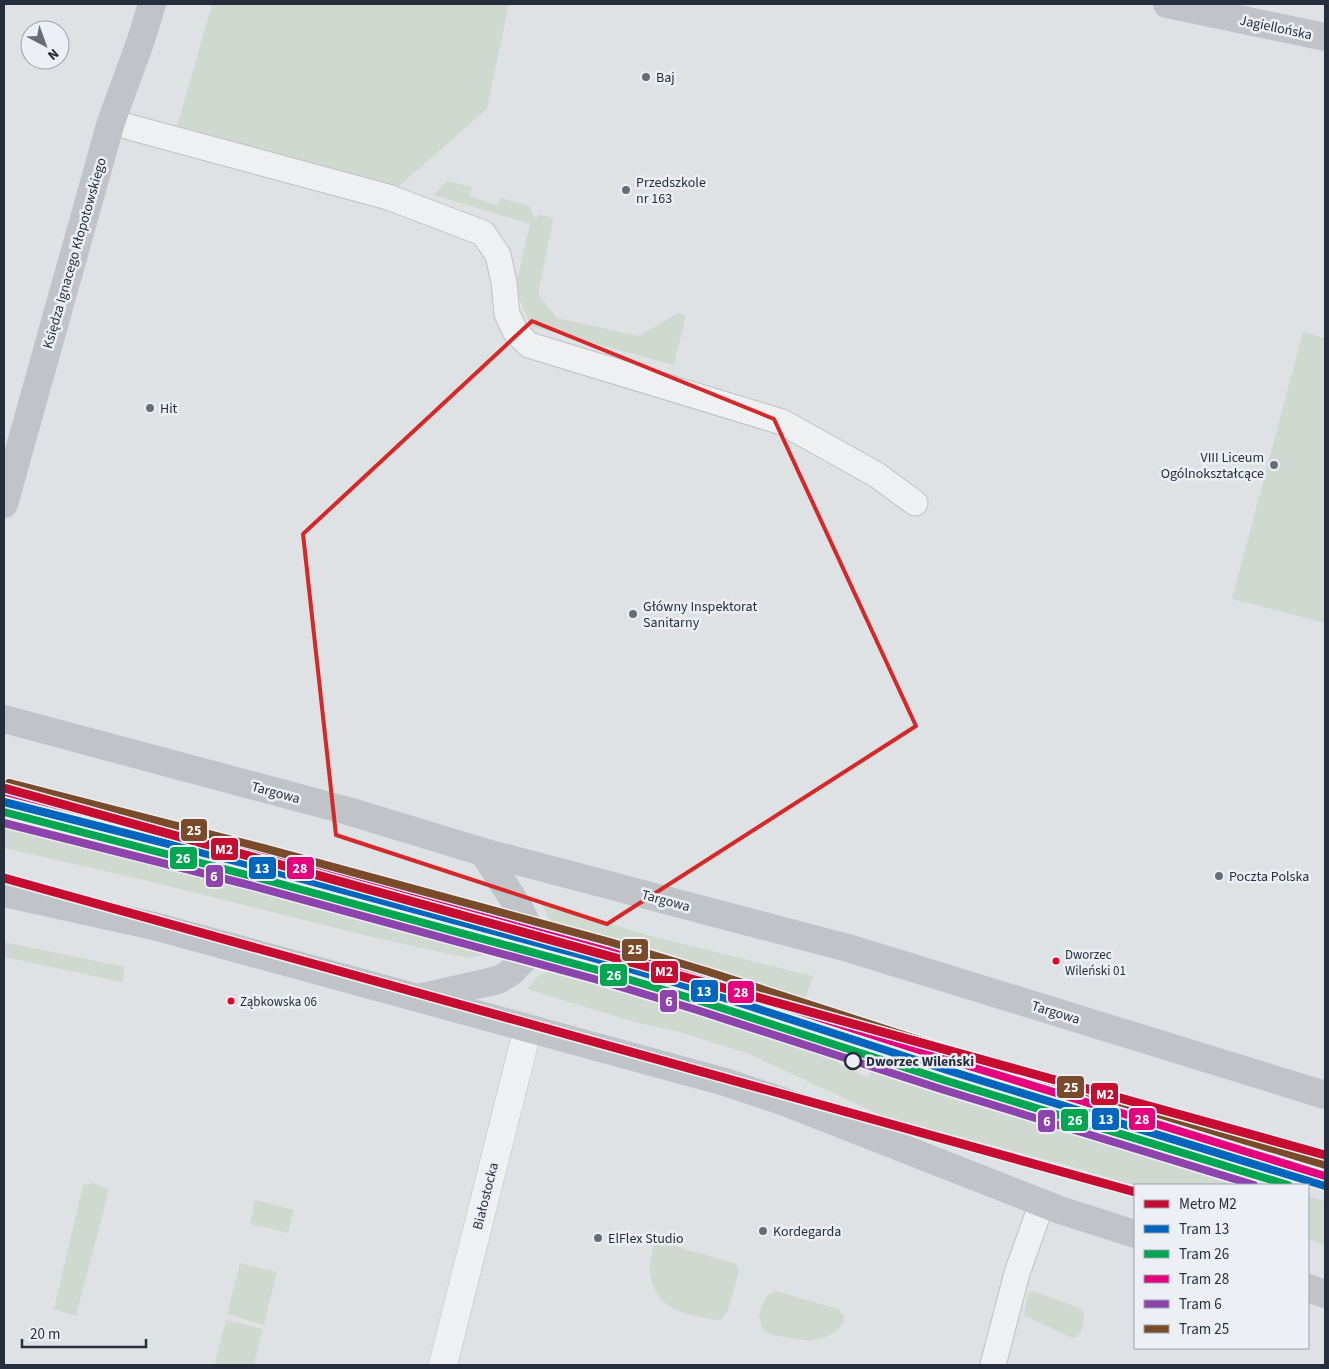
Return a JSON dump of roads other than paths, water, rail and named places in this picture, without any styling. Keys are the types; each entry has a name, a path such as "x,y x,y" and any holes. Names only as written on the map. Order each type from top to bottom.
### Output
{"main road":[{"name":"Księdza Ignacego Kłopotowskiego","path":"4,504 111,122 152,4"},
{"name":"Jagiellońska","path":"1167,4 1325,37"},
{"name":"Targowa","path":"4,719 348,811 483,852 848,948 1325,1095"},
{"path":"419,998 498,980 510,973 524,959 530,940 527,924 519,908 483,852"},
{"path":"4,892 154,926 725,1082 773,1097 1060,1210 1134,1234"},
{"path":"1309,1288 1325,1294"}],"street":[{"name":"Białostocka","path":"443,1365 528,1027"}],"lane":[{"path":"111,122 388,197 483,233 498,255 504,282 507,314 515,331 529,345 782,422 877,475 914,504"},
{"path":"993,1365 1017,1273 1042,1203"}],"metro line":[{"name":"M2","path":"4,788 1325,1155"},
{"name":"M2","path":"4,878 1134,1192"}],"tram line":[{"name":"25","path":"9,783 263,848 610,942 956,1052 1325,1165"},
{"name":"28","path":"6,792 261,857 607,951 953,1061 1325,1176"},
{"name":"13","path":"4,802 258,867 604,961 950,1071 1325,1186"},
{"name":"26","path":"4,812 255,877 601,971 947,1081 1285,1184"},
{"name":"6","path":"4,823 253,886 598,980 944,1090 1251,1184"}],"place":[{"name":"Baj","path":"646,77"},
{"name":"Przedszkole nr 163","path":"626,190"},
{"name":"Hit","path":"150,408"},
{"name":"VIII Liceum Ogólnokształcące","path":"1274,465"},
{"name":"Główny Inspektorat Sanitarny","path":"633,614"},
{"name":"Poczta Polska","path":"1219,876"},
{"name":"Dworzec Wileński 01","path":"1056,961"},
{"name":"Ząbkowska 06","path":"231,1001"},
{"name":"Dworzec Wileński","path":"853,1061"},
{"name":"Kordegarda","path":"763,1231"},
{"name":"ElFlex Studio","path":"598,1238"}]}
